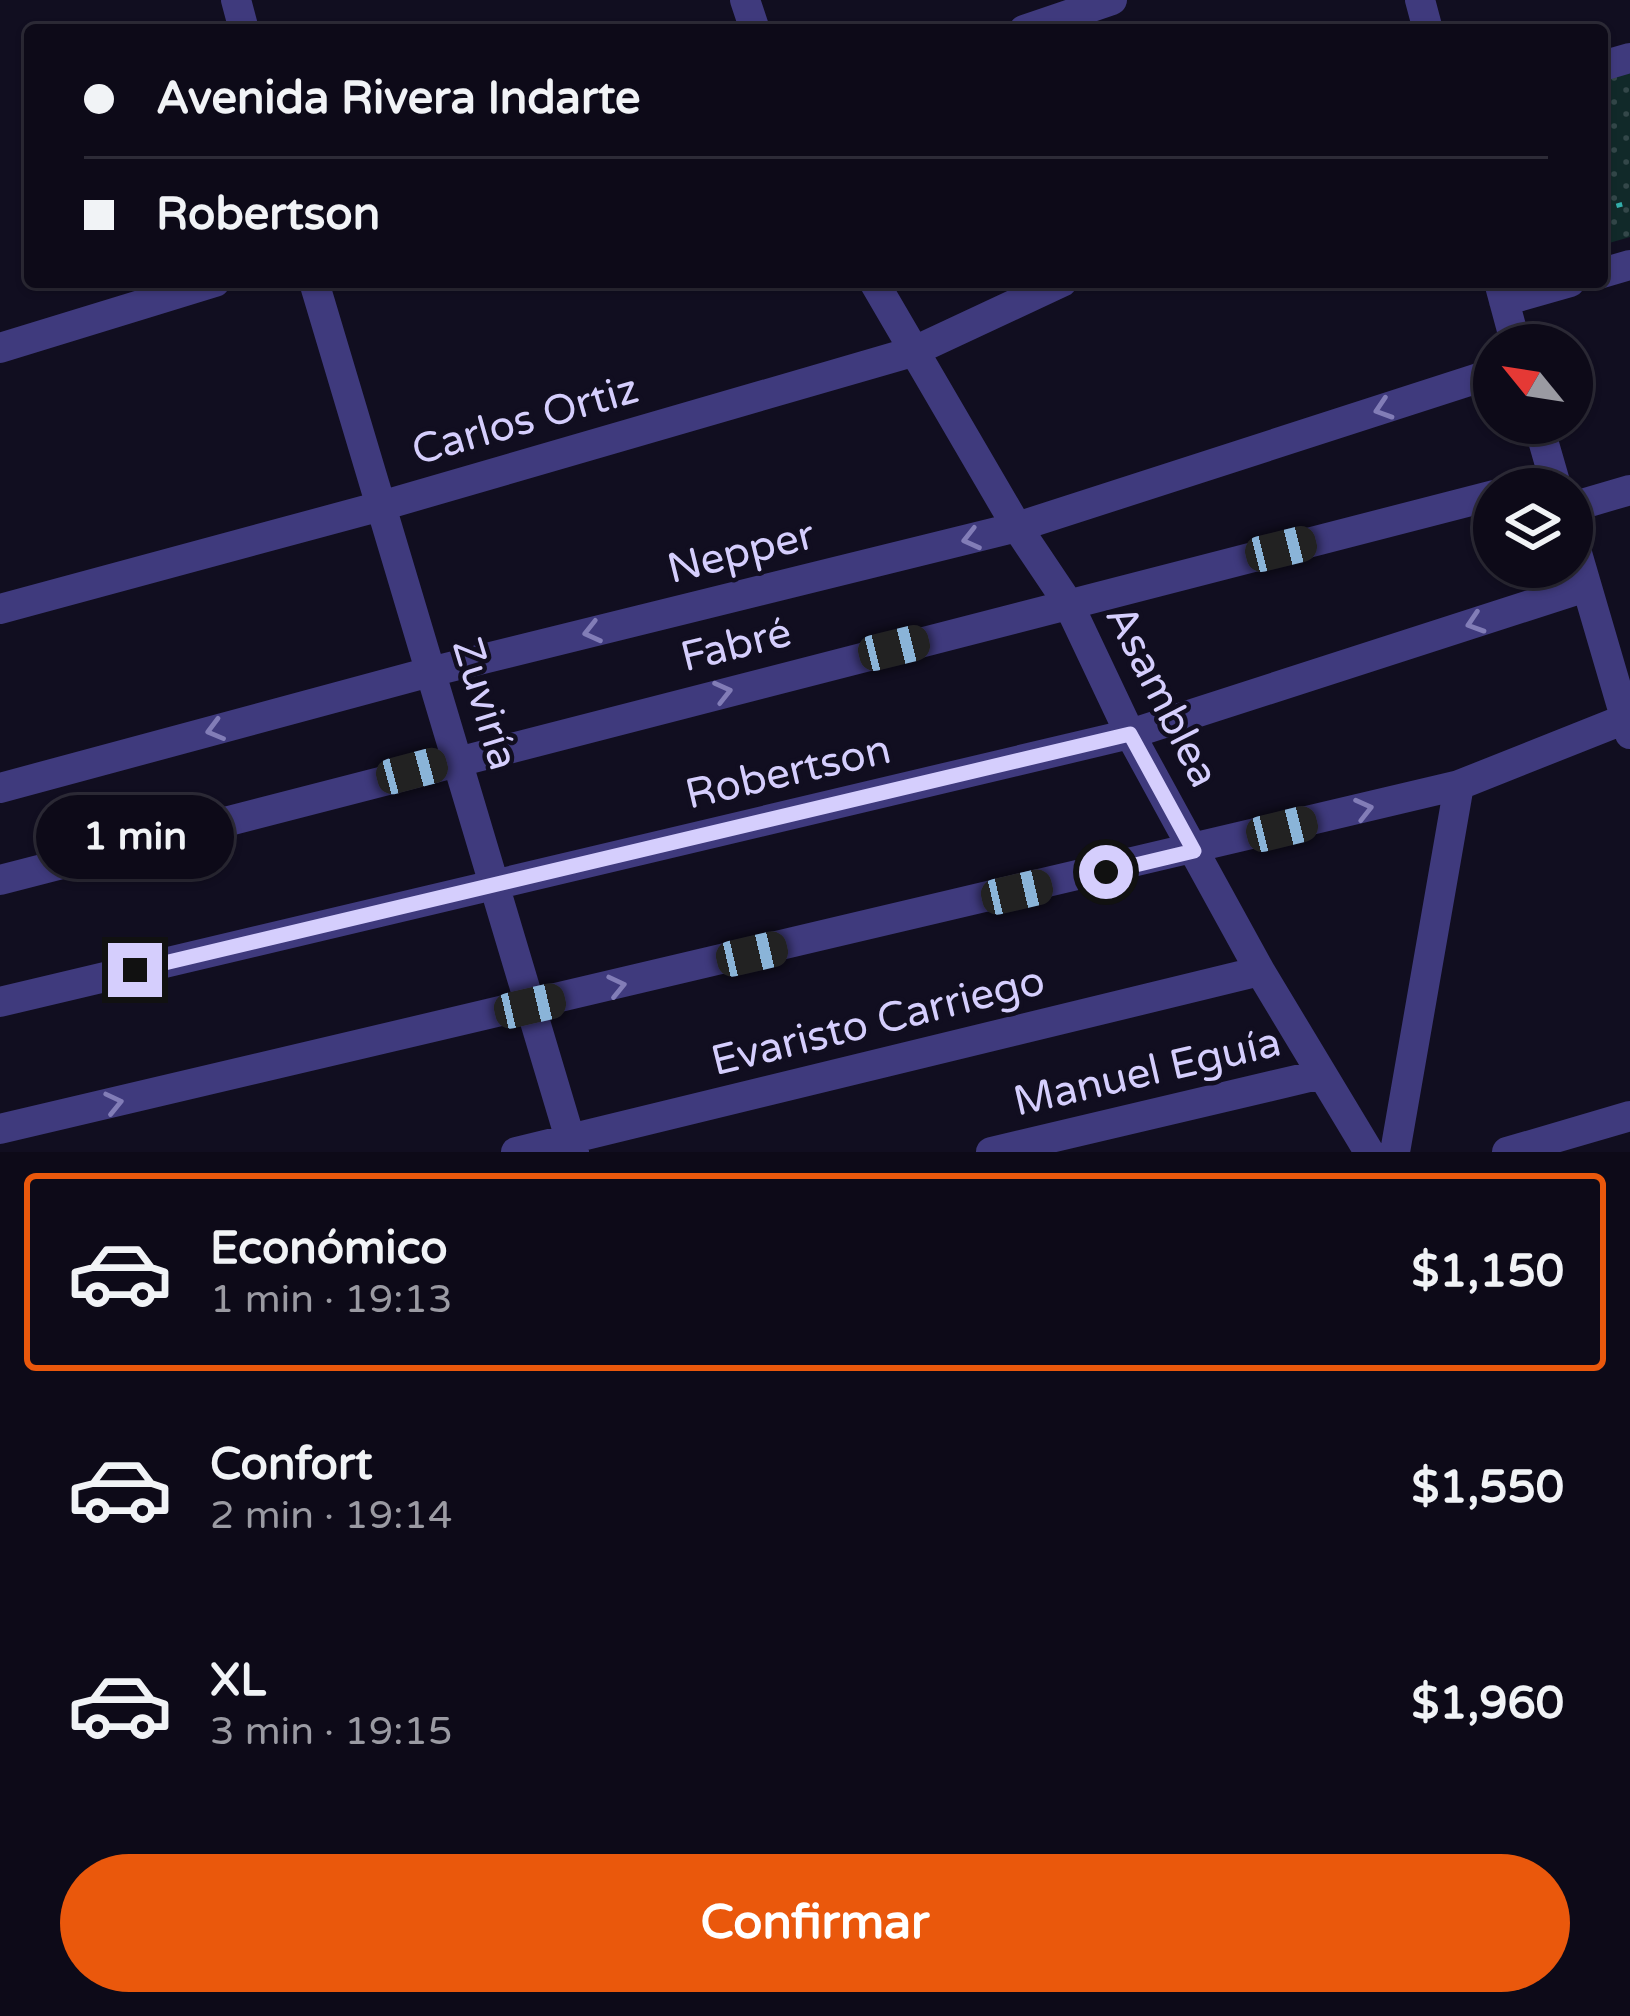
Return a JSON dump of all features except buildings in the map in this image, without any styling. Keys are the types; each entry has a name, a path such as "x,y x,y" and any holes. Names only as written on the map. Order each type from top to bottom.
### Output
{"street":[{"path":"1042,24 1112,0"},
{"path":"0,348 195,288"},
{"name":"Zuviría","path":"316,288 572,1146"},
{"name":"Asamblea","path":"877,288 1068,603 1130,734 1194,851 1369,1152"},
{"name":"Carlos Ortiz","path":"0,609 381,506 912,352 1049,288"},
{"path":"1502,291 1511,324"},
{"name":"Nepper","path":"0,788 430,672 1018,527 1473,380"},
{"path":"1593,501 1630,490"},
{"name":"Fabré","path":"0,880 1473,500"},
{"name":"Robertson","path":"0,1002 1130,734 1583,588"},
{"path":"0,1129 1459,785 1628,723 1586,588"},
{"path":"1395,1152 1459,785"},
{"name":"Evaristo Carriego","path":"516,1152 572,1146 1260,971"},
{"name":"Manuel Eguía","path":"991,1152 1322,1074"},
{"path":"1507,1152 1630,1116"}],"green space":[{"path":"1630,60 1630,237 1608,243 1608,66"}],"route":[{"path":"135,970 1130,734 1194,851 1106,872"}]}
